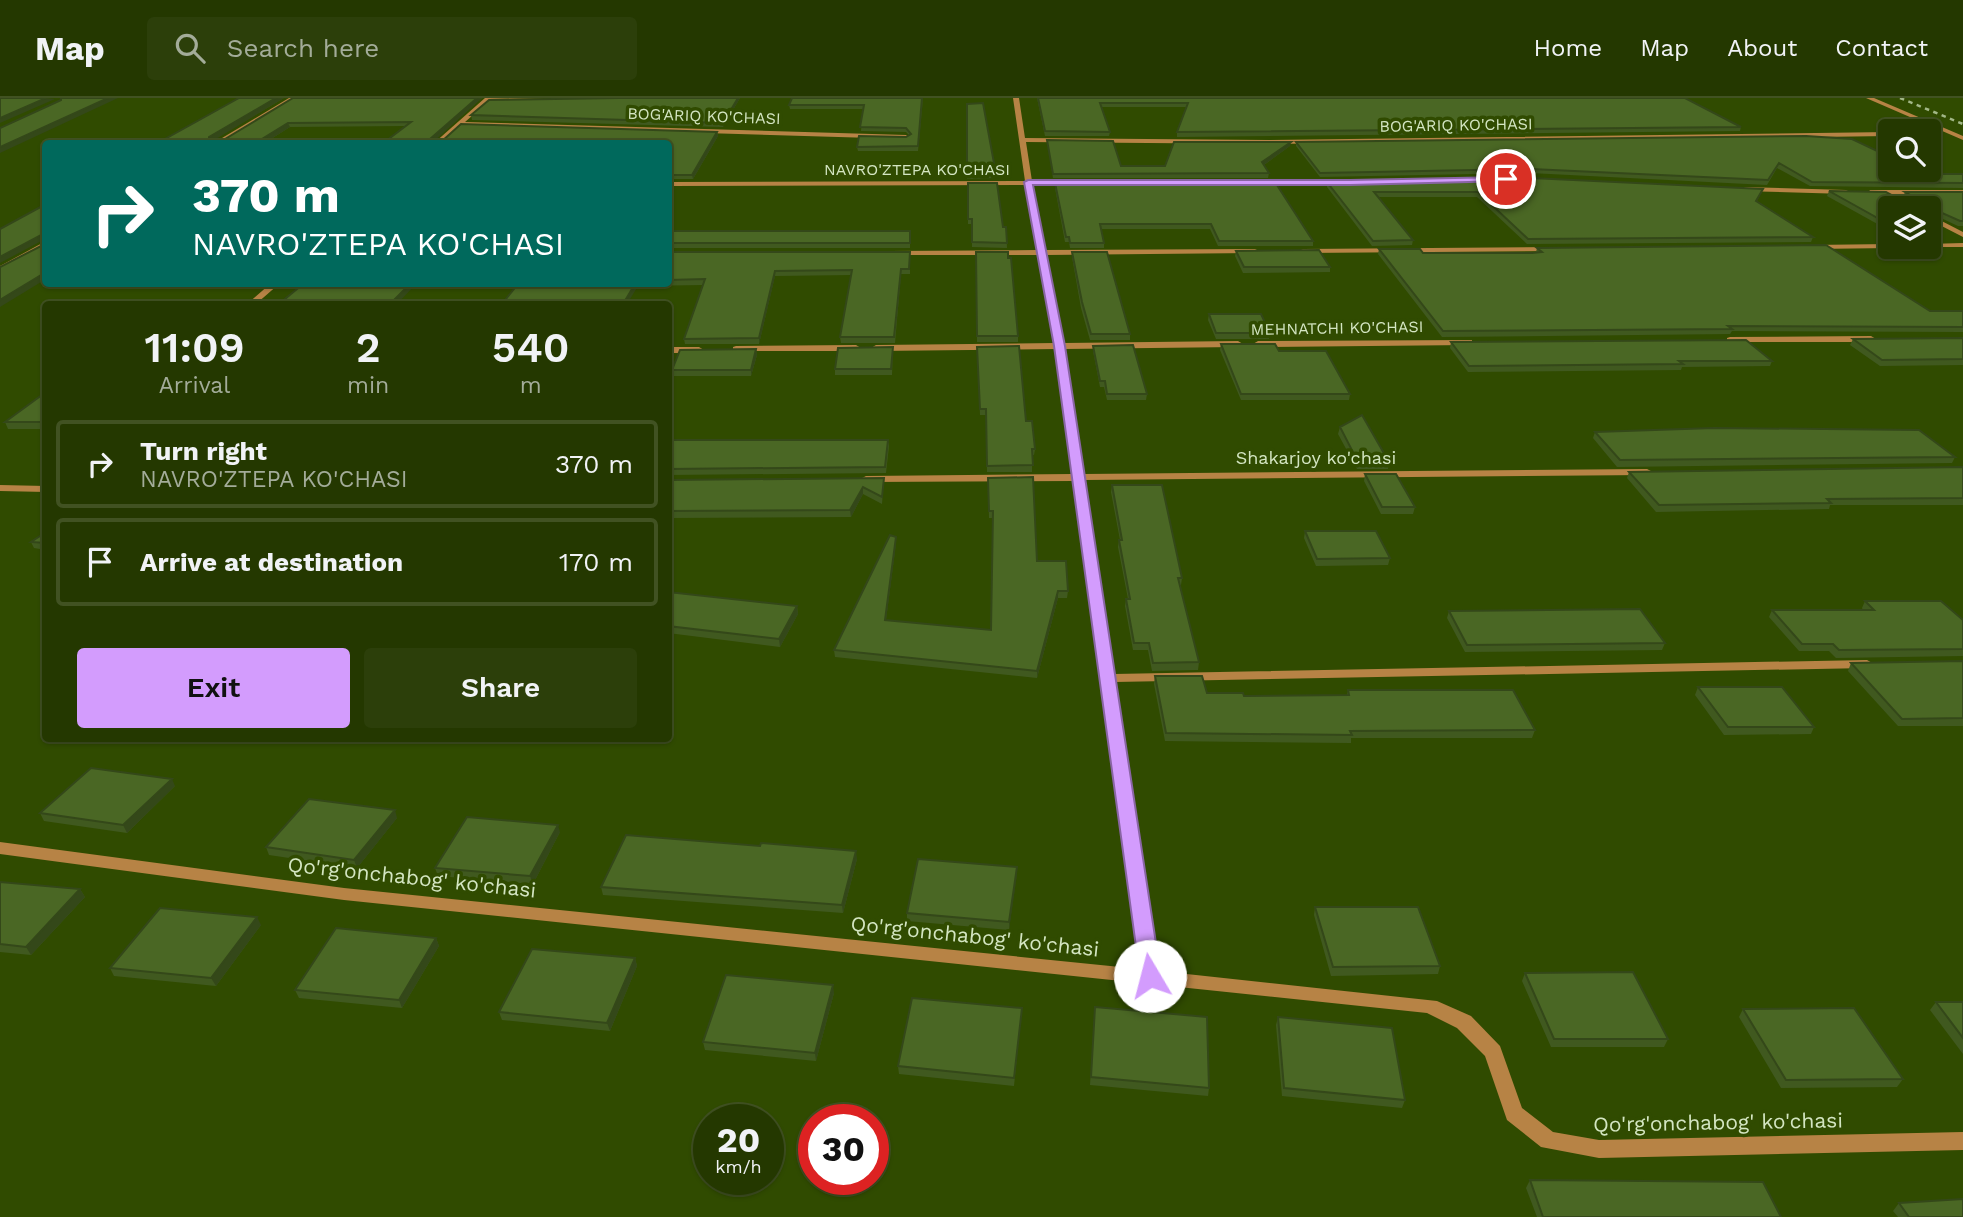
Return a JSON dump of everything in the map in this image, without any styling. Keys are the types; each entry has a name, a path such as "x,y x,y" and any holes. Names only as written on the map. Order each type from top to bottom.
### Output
{"street":[{"path":"222,140 293,98"},
{"path":"1016,98 1028,182 1060,346 1150,976"},
{"path":"1870,98 1963,138"},
{"path":"441,140 488,99 556,99"},
{"name":"BOG'ARIQ KO'CHASI","path":"459,124 906,137"},
{"path":"1941,133 1952,133"},
{"name":"BOG'ARIQ KO'CHASI","path":"1023,140 1269,142 1878,134"},
{"name":"NAVRO'ZTEPA KO'CHASI","path":"672,184 1350,182"},
{"path":"1739,189 1963,192"},
{"path":"1886,192 1893,196"},
{"path":"1941,223 1963,235"},
{"path":"0,269 42,245"},
{"path":"1941,246 1963,245"},
{"path":"1807,247 1878,246"},
{"path":"1292,251 1570,249"},
{"path":"875,253 1264,251"},
{"path":"255,301 271,287"},
{"path":"1713,340 1880,339"},
{"name":"MEHNATCHI KO'CHASI","path":"724,349 1476,342"},
{"path":"672,350 710,349"},
{"name":"Shakarjoy ko'chasi","path":"846,479 1659,472"},
{"path":"0,488 40,489"},
{"path":"1109,678 1880,664"},
{"name":"Qo'rg'onchabog' ko'chasi","path":"0,848 345,894 1430,1006 1464,1021 1493,1052 1514,1115 1548,1140 1599,1149 1963,1141"}],"building":[{"path":"0,98 46,98 0,118"},
{"path":"61,98 108,98 0,147 0,128"},
{"path":"239,98 276,98 209,137 209,140 163,140"},
{"path":"293,98 477,98 429,140 387,140 411,122 288,123 260,140 223,140"},
{"path":"738,98 723,123 471,115 489,100"},
{"path":"792,98 922,98 918,146 857,147 859,136 906,137 911,134 906,128 860,127 864,105 789,105"},
{"path":"1038,98 1685,98 1741,127 1177,132 1188,103 1100,103 1110,132 1045,131"},
{"path":"983,103 996,174 967,174 967,104"},
{"path":"461,124 717,132 692,175 672,175 672,140 443,140"},
{"path":"1806,136 1852,139 1878,151 1878,182 1941,182 1941,174 1963,174 1963,183 1812,182 1779,163 1768,180 1531,169 1320,173 1296,142"},
{"path":"1047,140 1113,141 1121,166 1165,166 1174,142 1291,142 1262,162 1269,173 1053,174"},
{"path":"1531,178 1763,189 1756,201 1813,237 1528,239 1478,192 1374,192 1413,240 1373,241 1327,182"},
{"path":"1275,182 1313,241 1219,241 1211,224 1100,224 1104,243 1070,243 1069,237 1066,237 1055,183"},
{"path":"968,183 997,183 1007,243 972,242 972,219 968,219"},
{"path":"1829,191 1886,192 1893,196 1878,196 1878,218"},
{"path":"1905,192 1963,192 1963,221 1941,212 1941,196 1912,196"},
{"path":"42,206 42,235 0,257 0,229"},
{"path":"672,231 910,231 910,243 672,243"},
{"path":"1826,245 1930,311 1963,311 1963,327 1728,326 1732,329 1443,331 1379,249 1420,249 1423,253 1532,253 1542,252 1537,248"},
{"path":"42,246 42,274 0,300 0,267"},
{"path":"1319,250 1330,267 1244,267 1236,251"},
{"path":"672,252 910,252 909,269 901,269 894,337 840,337 852,270 775,271 759,338 684,339 705,279 672,280"},
{"path":"976,252 1008,252 1008,258 1011,258 1018,336 977,336"},
{"path":"1072,252 1107,252 1130,334 1091,334"},
{"path":"299,287 407,287 393,301 283,301"},
{"path":"516,287 633,287 625,301 504,301"},
{"path":"1209,314 1261,314 1270,333 1216,333"},
{"path":"1963,338 1963,359 1882,360 1853,339"},
{"path":"1746,340 1772,361 1469,366 1451,342"},
{"path":"1221,344 1275,344 1279,351 1326,351 1350,394 1241,394"},
{"path":"1133,345 1147,394 1107,394 1105,381 1100,381 1093,346"},
{"path":"1019,346 1026,421 1032,421 1035,449 1032,449 1033,465 987,466 986,409 980,409 977,347"},
{"path":"893,347 891,369 835,369 838,348"},
{"path":"756,349 751,370 672,370 680,350"},
{"path":"42,395 42,422 5,422"},
{"path":"1362,415 1389,462 1358,462 1340,427"},
{"path":"1714,428 1919,430 1955,457 1620,460 1595,432"},
{"path":"672,440 888,440 885,467 672,469"},
{"path":"1963,467 1963,498 1827,499 1831,503 1659,505 1629,472"},
{"path":"1365,474 1396,474 1415,507 1382,507"},
{"path":"1033,477 1037,561 1066,561 1068,591 1058,591 1037,671 834,650 890,535 896,537 885,620 991,630 993,511 989,511 988,478"},
{"path":"884,478 882,497 863,487 850,510 672,511 672,480"},
{"path":"1112,485 1162,485 1182,578 1178,578 1199,662 1153,663 1149,643 1134,643 1126,599 1130,599 1119,540 1122,540"},
{"path":"1305,531 1376,531 1390,558 1317,559"},
{"path":"42,535 42,543 31,542"},
{"path":"672,592 797,606 779,639 672,626"},
{"path":"1865,601 1941,601 1963,620 1963,649 1839,650 1833,644 1802,644 1772,610 1874,610"},
{"path":"1640,609 1665,643 1467,645 1449,611"},
{"path":"1963,661 1963,718 1902,719 1851,663"},
{"path":"1155,676 1202,676 1207,693 1243,693 1244,696 1349,695 1348,690 1513,690 1535,730 1350,731 1352,735 1166,733"},
{"path":"1698,687 1782,687 1814,727 1728,727"},
{"path":"91,768 172,779 123,825 40,813"},
{"path":"309,799 395,810 354,860 266,847"},
{"path":"467,817 558,825 530,876 435,868"},
{"path":"626,835 856,851 842,905 601,887"},
{"path":"918,859 1017,867 1009,922 907,913"},
{"path":"0,882 80,889 26,947 0,944"},
{"path":"1315,907 1418,907 1440,966 1333,967"},
{"path":"160,908 257,917 211,978 110,968"},
{"path":"336,928 436,938 399,1000 295,990"},
{"path":"532,949 635,958 607,1023 499,1012"},
{"path":"1633,972 1668,1039 1554,1039 1525,973"},
{"path":"726,975 833,985 815,1053 703,1042"},
{"path":"912,998 1022,1008 1014,1078 898,1066"},
{"path":"1936,1002 1963,1002 1963,1038"},
{"path":"1095,1007 1207,1017 1209,1088 1091,1077"},
{"path":"1854,1008 1903,1079 1786,1080 1743,1009"},
{"path":"1278,1017 1392,1028 1405,1100 1284,1088"},
{"path":"1530,1180 1763,1182 1781,1217 1543,1217"},
{"path":"1963,1199 1963,1217 1909,1217 1899,1203"}],"railway":[{"path":"1900,98 1963,124"}],"route":[{"path":"1150,976 1060,346 1028,182 1506,179"}]}
